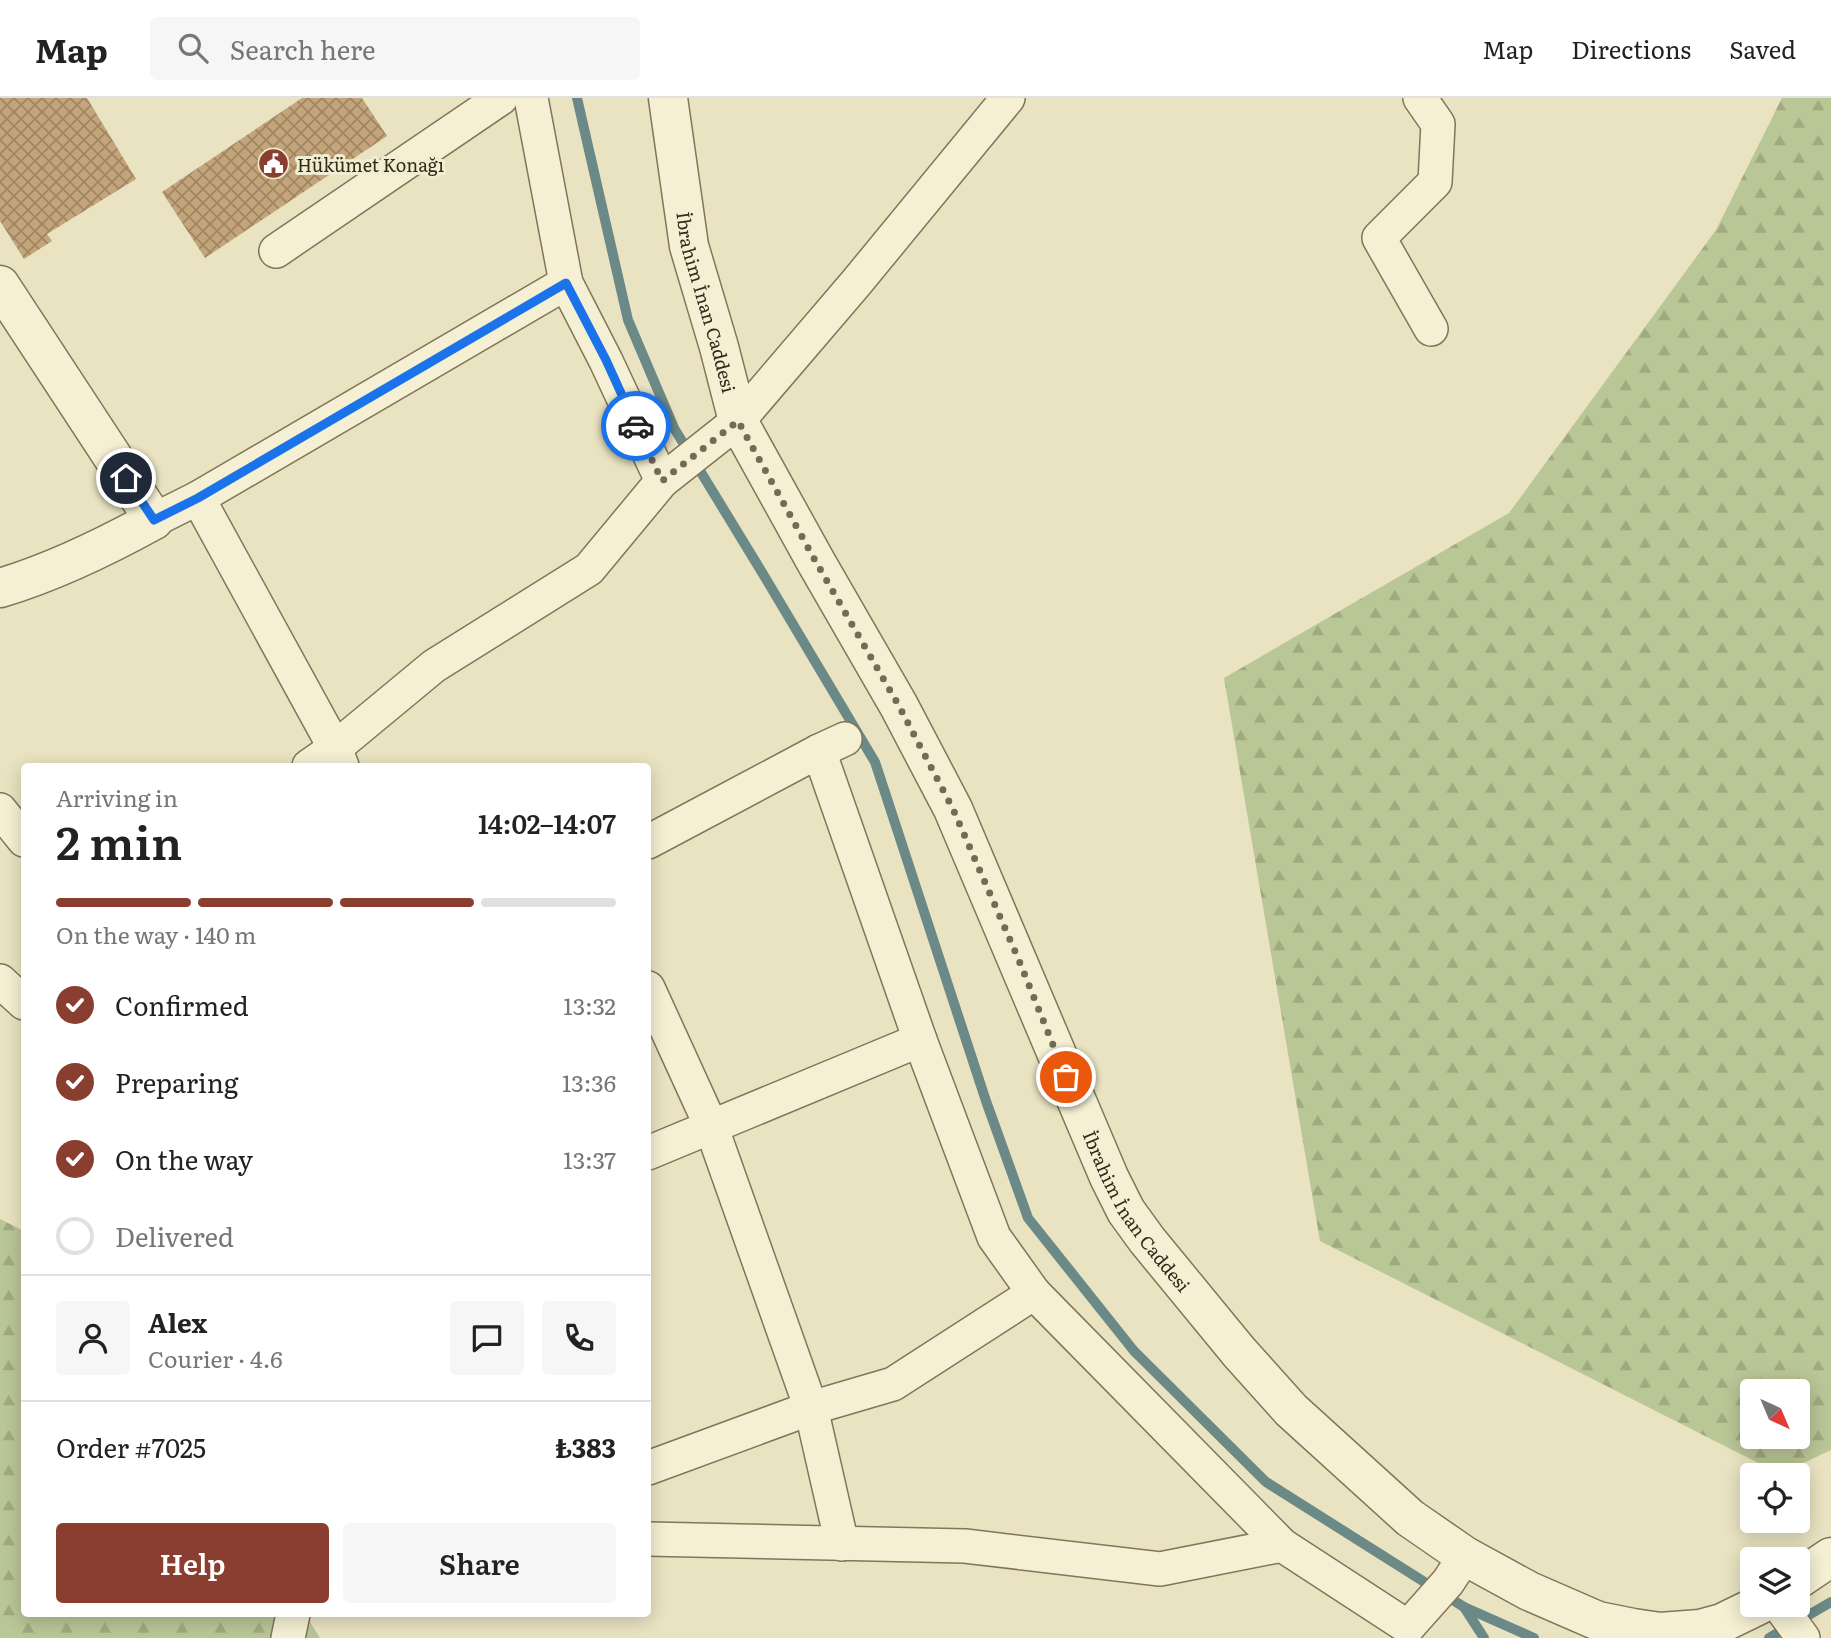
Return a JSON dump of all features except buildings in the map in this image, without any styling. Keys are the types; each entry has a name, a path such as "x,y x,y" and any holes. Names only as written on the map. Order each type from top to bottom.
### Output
{"street":[{"path":"276,251 501,98"},
{"path":"531,98 566,283 670,475"},
{"name":"İbrahim İnan Caddesi","path":"668,98 689,246 738,421 899,706 953,809 1109,1177 1126,1211 1239,1352 1291,1410 1410,1518 1457,1569 1529,1591 1598,1621 1633,1628 1660,1632 1700,1629 1761,1617"},
{"path":"198,498 329,760 434,666 589,569 670,475 738,421 856,284 1008,98"},
{"path":"1420,98 1438,124 1435,182 1379,238 1431,329"},
{"path":"0,587 76,560 198,498 566,283"},
{"path":"0,285 154,520"},
{"path":"651,840 832,745 920,1040 993,1237 1034,1293 1282,1545 1415,1625 1457,1569"},
{"path":"0,810 21,836"},
{"path":"0,981 21,1000"},
{"path":"651,995 711,1126 811,1408 842,1544"},
{"path":"651,1152 920,1040"},
{"path":"651,1467 811,1408 892,1384 1034,1293"},
{"path":"651,1539 965,1546 1160,1569 1282,1545"},
{"name":"İbrahim İnan Caddesi","path":"1810,1584 1831,1557"},
{"path":"288,1638 292,1617"}],"green space":[{"path":"1782,98 1831,98 1831,1450 1803,1463 1758,1463 1320,1241 1224,678 1509,513 1716,230"},
{"path":"0,1219 21,1230 21,1617 307,1617 320,1638 0,1638"}],"waterway":[{"path":"577,98 628,320 674,428 875,762 986,1101 1028,1218 1134,1351 1266,1482 1464,1607 1534,1638"},
{"path":"1769,1638 1831,1602"},
{"path":"1464,1607 1484,1638"}],"way so far":[{"path":"636,426 662,481 738,421 899,706 953,809 1066,1077"}],"place":[{"name":"Hükümet Konağı","path":"274,164"}],"route":[{"path":"126,478 154,520 198,498 566,283 636,426"}]}
